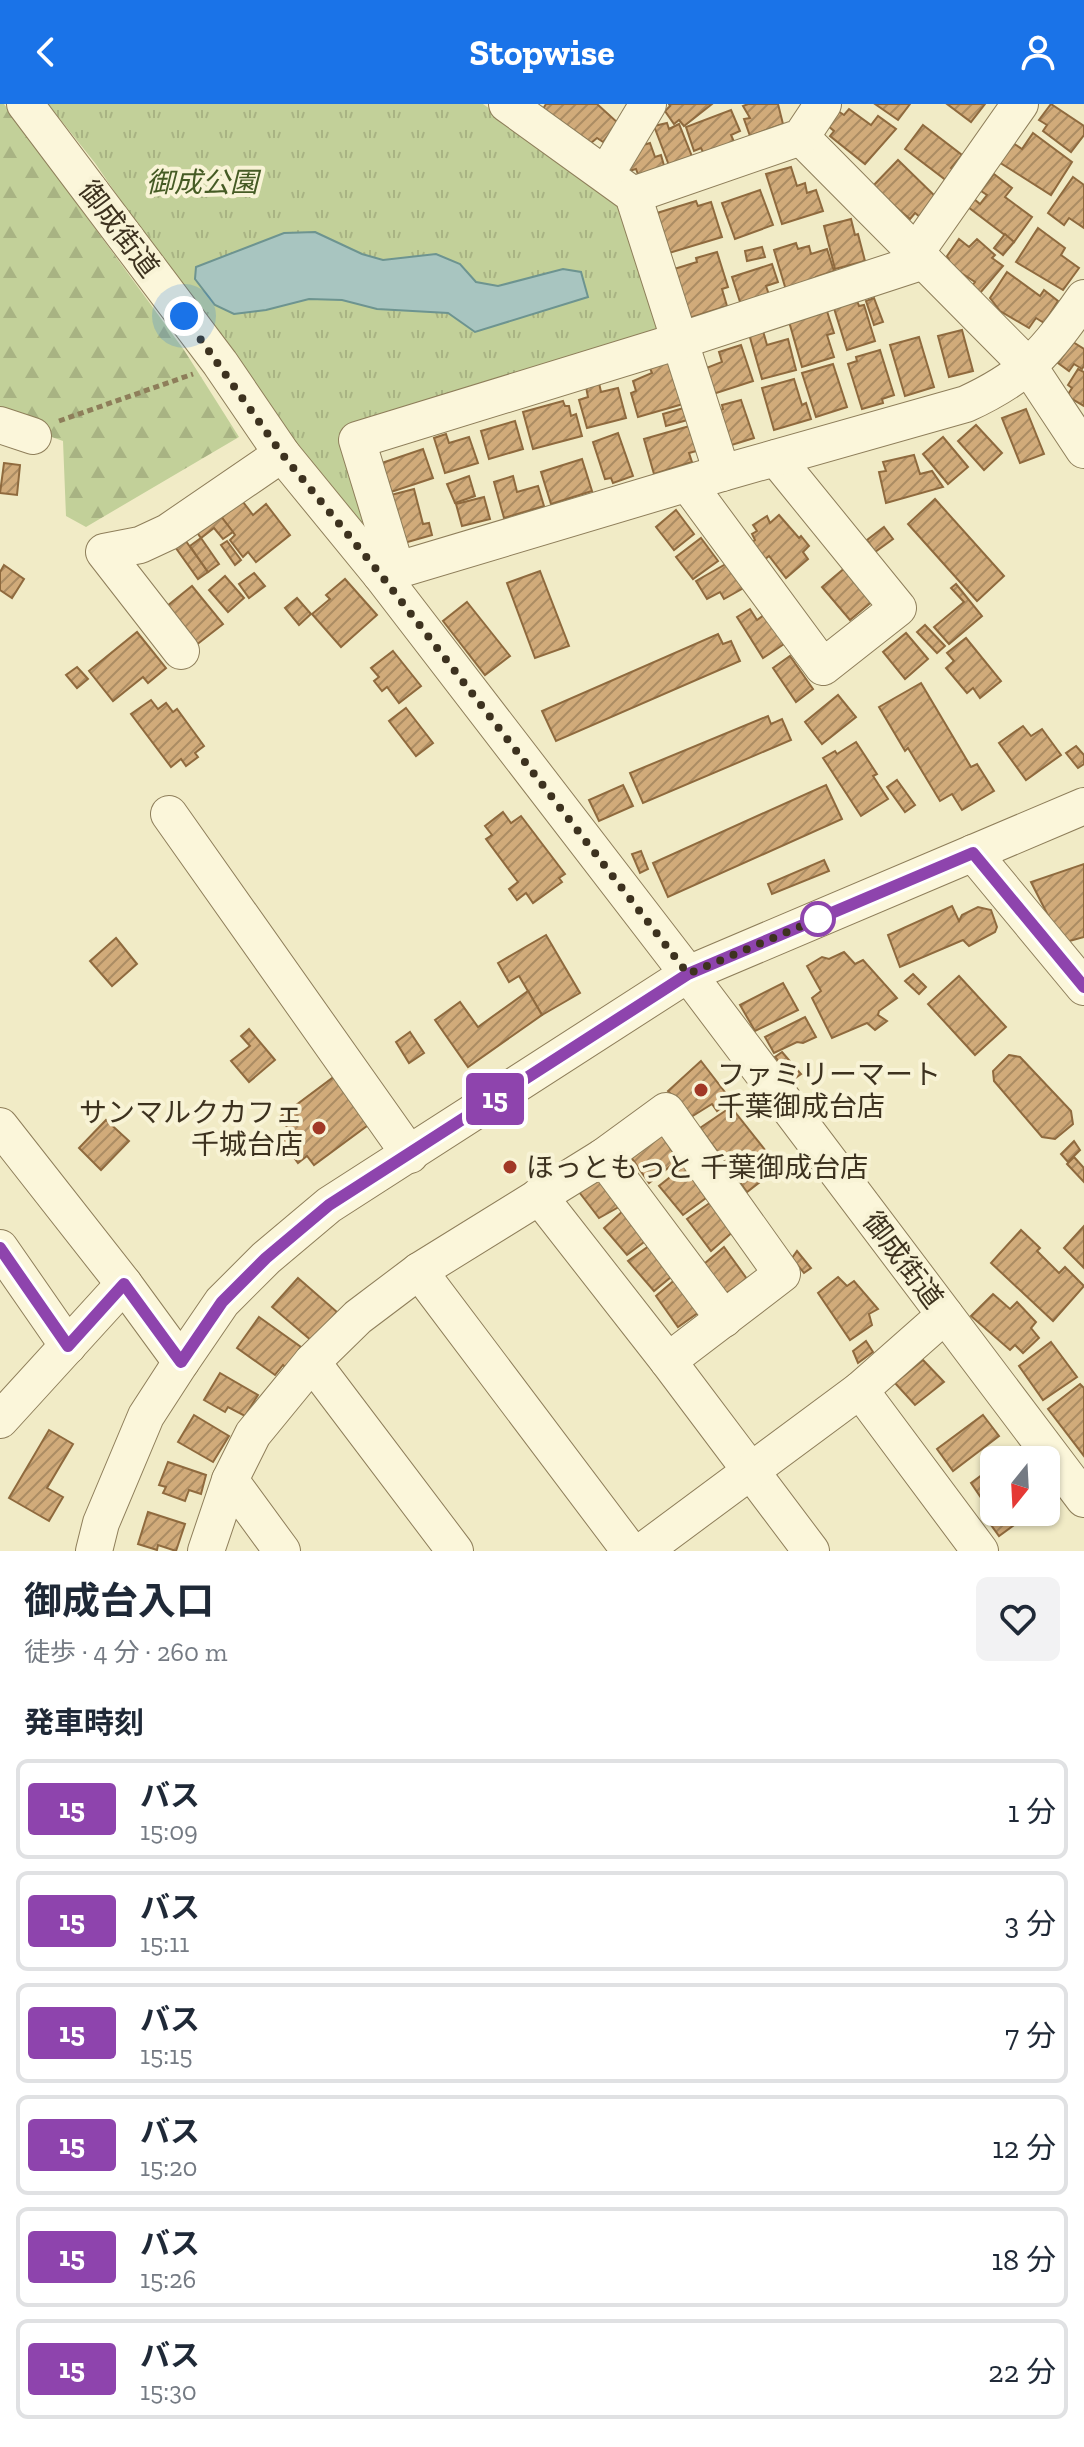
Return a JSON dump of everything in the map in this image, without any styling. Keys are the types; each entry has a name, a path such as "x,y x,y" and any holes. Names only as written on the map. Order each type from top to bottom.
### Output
{"street":[{"name":"御成街道","path":"25,104 220,363 282,454 389,573 1084,1499"},
{"path":"507,104 620,184 679,341 722,473"},
{"path":"620,184 648,104"},
{"path":"620,184 801,137 823,104"},
{"path":"1020,104 920,257 679,341 357,440 389,573 966,404 996,390 1029,367 1058,335 1084,298"},
{"path":"801,137 1029,367 1084,450"},
{"path":"181,651 104,552 140,545 168,532 282,454"},
{"path":"688,484 823,667 898,608 776,458"},
{"path":"94,1551 101,1523 146,1416 181,1362 222,1302 266,1258 329,1205 688,974 1084,806"},
{"path":"169,814 410,1155"},
{"path":"973,853 1084,987"},
{"path":"206,1551 230,1480 253,1434 312,1362 358,1317 419,1271 603,1157 666,1111 782,1274 668,1361"},
{"path":"0,1126 181,1362"},
{"path":"603,1157 724,1319"},
{"path":"539,1196 811,1551"},
{"path":"0,1248 68,1346"},
{"path":"419,1271 630,1551"},
{"path":"0,1420 124,1284"},
{"path":"643,1551 860,1390 945,1315"},
{"path":"312,1362 455,1551"},
{"path":"860,1390 980,1551"},
{"path":"230,1480 282,1551"}],"path":[{"path":"29,428 166,385 220,363"}],"green space":[{"path":"0,104 4,104 184,350 239,437 86,527 66,516 63,441 0,419"},
{"name":"御成公園","path":"48,104 483,104 602,188 614,202 639,252 660,324 654,334 341,431 379,554 376,554 174,278 95,163","holes":["315,232 362,254 383,260 460,264 476,282 498,286 563,269 581,272 588,297 475,332 448,313 377,309 342,300 309,299 266,310 196,267 284,233"]}],"water":[{"path":"315,232 362,254 383,260 436,254 460,264 476,282 498,286 563,269 581,272 588,297 475,332 448,313 377,309 342,300 309,299 234,314 215,305 195,279 196,267 284,233"}],"building":[{"path":"546,104 597,104 618,123 603,142 597,138 591,143 543,109"},
{"path":"669,104 712,104 684,126 679,120 674,124 665,111"},
{"path":"778,104 783,124 750,136 744,119 750,118 743,106"},
{"path":"875,104 910,104 898,120"},
{"path":"947,104 985,104 971,122"},
{"path":"1051,104 1084,126 1084,135 1071,152 1043,131 1047,125 1039,120"},
{"path":"849,109 871,125 878,116 896,129 865,164 830,136 834,131 827,125 838,111 844,115"},
{"path":"731,110 740,131 731,135 735,144 705,156 701,148 694,151 686,127"},
{"path":"667,123 669,129 679,124 693,159 670,168 654,126"},
{"path":"923,125 962,155 951,168 954,170 947,181 905,149"},
{"path":"1033,133 1072,162 1051,195 994,159 1007,139 1022,149"},
{"path":"650,143 655,157 661,155 665,169 639,177 636,169 629,171 626,159 633,148"},
{"path":"898,160 938,199 920,217 915,213 910,219 872,187"},
{"path":"791,167 797,186 805,183 807,193 816,190 823,211 782,224 766,174"},
{"path":"994,174 1012,188 1005,197 1032,217 1014,242 968,207 974,199 980,204 987,195 981,191"},
{"path":"1073,177 1084,185 1084,228 1069,218 1064,225 1048,213"},
{"path":"760,190 773,225 735,239 722,203"},
{"path":"696,201 698,206 711,202 722,237 669,253 657,213"},
{"path":"851,219 865,261 835,269 824,226"},
{"path":"1038,228 1065,248 1061,255 1079,268 1063,290 1016,262"},
{"path":"1005,234 1014,242 1003,255 994,248"},
{"path":"959,239 969,247 977,239 1003,266 980,293 972,286 975,282 952,267 947,256"},
{"path":"796,243 798,249 809,246 811,254 827,249 834,271 816,277 817,281 786,290 774,250"},
{"path":"762,247 765,257 747,261 745,251"},
{"path":"717,252 728,287 722,289 727,306 686,319 671,270"},
{"path":"772,264 778,282 766,286 769,295 741,305 732,277"},
{"path":"1007,272 1040,296 1044,290 1058,301 1044,323 1036,318 1029,328 1000,311 990,298"},
{"path":"855,295 859,306 864,305 875,341 847,350 832,302"},
{"path":"874,298 883,322 874,325 866,301"},
{"path":"825,305 834,333 827,335 834,357 802,367 788,318 817,315 815,308"},
{"path":"962,330 973,371 949,377 938,336"},
{"path":"763,331 767,345 788,339 796,370 762,379 749,334"},
{"path":"919,337 934,387 905,396 890,345"},
{"path":"1073,342 1084,349 1084,366 1082,369 1074,364 1069,371 1058,363"},
{"path":"741,345 753,381 710,395 701,370 722,362 719,352"},
{"path":"880,350 894,395 882,399 883,403 862,409 848,364 857,361 856,357"},
{"path":"669,360 683,404 638,417 631,393 636,391 633,381 652,373 649,366"},
{"path":"833,364 847,407 816,417 802,373"},
{"path":"1078,369 1084,372 1084,406 1067,396 1072,388 1068,385"},
{"path":"794,379 802,405 806,403 811,419 774,430 762,388"},
{"path":"599,383 601,392 618,388 626,418 587,428 579,400 588,397 586,387"},
{"path":"741,400 754,438 725,447 714,412 723,409 722,405"},
{"path":"563,401 565,406 569,406 571,416 576,414 582,436 533,449 523,412"},
{"path":"687,407 691,419 666,426 663,414"},
{"path":"1026,409 1044,454 1020,463 1002,418"},
{"path":"515,421 523,449 489,459 481,431"},
{"path":"693,425 700,450 689,453 692,462 654,474 644,439"},
{"path":"976,425 1002,453 984,470 958,441"},
{"path":"618,433 633,476 613,483 611,478 605,479 593,442"},
{"path":"446,434 449,443 469,437 478,463 445,473 434,438"},
{"path":"943,437 968,467 948,484 923,454"},
{"path":"423,449 433,478 388,493 379,464"},
{"path":"914,455 920,474 932,471 943,487 886,503 879,472 886,471 883,462"},
{"path":"582,459 592,491 551,504 541,472"},
{"path":"4,463 20,465 17,495 0,493"},
{"path":"469,476 475,496 455,503 447,484"},
{"path":"513,476 517,492 538,486 544,506 504,518 494,482"},
{"path":"414,489 423,524 429,523 432,535 404,543 391,495"},
{"path":"484,497 490,519 462,526 456,504"},
{"path":"240,498 253,515 266,504 290,535 256,562 248,552 243,557 230,540 235,535 219,514"},
{"path":"935,499 1004,576 977,601 908,524"},
{"path":"216,510 233,532 223,539 214,528 201,538 193,527"},
{"path":"676,510 694,534 674,550 656,527"},
{"path":"779,515 809,546 803,552 808,559 786,578 769,556 764,560 750,544 755,540 752,534 757,531 753,525 767,516 770,523"},
{"path":"884,527 893,539 875,552 867,540"},
{"path":"183,537 208,572 198,579 173,544"},
{"path":"201,538 219,564 208,572 190,546"},
{"path":"701,538 718,561 693,579 676,557"},
{"path":"227,541 241,560 235,565 221,545"},
{"path":"731,561 749,585 724,599 720,592 707,599 696,581"},
{"path":"4,565 24,579 12,598 0,590 0,572"},
{"path":"846,567 874,600 850,620 822,587"},
{"path":"540,571 569,646 535,658 507,583"},
{"path":"254,573 265,586 249,598 239,584"},
{"path":"225,576 244,598 228,612 209,590"},
{"path":"345,579 377,615 341,647 312,614 330,599 326,595"},
{"path":"956,584 982,616 949,644 934,627 964,602 951,588"},
{"path":"192,586 223,624 195,646 162,610"},
{"path":"297,598 311,614 299,625 285,608"},
{"path":"467,602 510,656 485,675 443,621"},
{"path":"750,609 757,620 764,615 784,644 763,658 737,617"},
{"path":"925,625 945,646 937,653 917,632"},
{"path":"137,632 166,668 148,683 143,677 113,701 89,671"},
{"path":"906,633 928,659 905,679 883,652"},
{"path":"718,634 723,644 731,641 740,661 556,741 542,711"},
{"path":"966,638 1001,681 980,698 973,688 967,693 946,668 954,661 947,653"},
{"path":"393,651 421,686 399,703 387,687 382,691 374,681 379,677 371,668"},
{"path":"790,656 813,689 796,702 773,668"},
{"path":"77,667 88,679 77,688 66,675"},
{"path":"921,683 971,767 977,764 994,791 962,810 952,794 940,801 879,707"},
{"path":"838,695 856,717 822,744 805,722"},
{"path":"151,700 158,709 166,703 173,712 177,709 204,746 195,753 198,757 186,766 181,759 171,767 131,714"},
{"path":"406,708 433,743 416,756 389,721"},
{"path":"768,716 771,724 782,719 791,740 643,803 630,773"},
{"path":"1023,726 1031,736 1042,729 1061,755 1026,780 999,743"},
{"path":"856,742 877,774 873,776 888,799 861,816 823,758 835,751 837,754"},
{"path":"1076,746 1084,755 1084,764 1078,768 1066,753"},
{"path":"897,780 915,805 905,812 887,787"},
{"path":"623,785 633,806 599,821 589,800"},
{"path":"826,785 842,819 668,897 653,863"},
{"path":"503,812 511,823 521,816 565,874 559,878 562,882 533,903 526,893 517,900 509,889 518,882 486,839 492,835 485,826"},
{"path":"641,851 648,869 640,873 632,854"},
{"path":"824,860 829,871 772,894 768,884"},
{"path":"1084,864 1084,937 1062,943 1031,882"},
{"path":"952,906 959,921 962,915 978,907 991,910 997,927 995,932 969,946 963,940 900,967 888,935"},
{"path":"546,935 580,993 542,1015 519,976 509,982 498,963"},
{"path":"116,938 137,964 112,986 90,961"},
{"path":"844,952 855,964 863,960 897,998 879,1011 878,1015 887,1021 875,1030 867,1023 832,1038 812,998 821,991 807,966 822,957 829,959"},
{"path":"913,974 926,987 919,994 905,981"},
{"path":"959,976 1006,1027 975,1055 928,1004"},
{"path":"783,983 798,1010 755,1031 740,1005"},
{"path":"528,991 542,1015 468,1067 435,1020 460,1002 478,1027"},
{"path":"805,1017 816,1037 774,1053 765,1037"},
{"path":"249,1029 275,1060 249,1082 231,1061 250,1046 241,1036"},
{"path":"410,1032 424,1053 409,1063 396,1042"},
{"path":"782,1052 801,1074 794,1079 775,1057"},
{"path":"1009,1055 1020,1057 1071,1111 1073,1124 1055,1139 1042,1137 994,1081 993,1071"},
{"path":"701,1061 731,1100 717,1111 712,1104 691,1117 668,1091"},
{"path":"339,1073 375,1120 314,1165 307,1156 298,1163 282,1141 292,1134 280,1117"},
{"path":"731,1107 773,1160 754,1173 760,1182 747,1192 700,1128"},
{"path":"106,1120 129,1141 101,1170 79,1148"},
{"path":"662,1135 678,1160 649,1183 631,1157"},
{"path":"1074,1141 1080,1150 1068,1162 1061,1154"},
{"path":"1074,1157 1084,1168 1084,1182 1067,1164"},
{"path":"684,1166 706,1198 683,1215 659,1186"},
{"path":"601,1170 626,1203 599,1218 576,1188"},
{"path":"711,1202 735,1230 711,1251 687,1219"},
{"path":"624,1210 648,1239 627,1255 604,1228"},
{"path":"1084,1226 1084,1268 1064,1248"},
{"path":"1021,1230 1059,1273 1065,1267 1084,1286 1053,1321 991,1263"},
{"path":"649,1246 671,1277 654,1291 628,1261"},
{"path":"724,1247 747,1279 725,1294 704,1264"},
{"path":"797,1251 811,1268 804,1273 792,1258"},
{"path":"838,1277 847,1286 854,1281 878,1309 869,1314 872,1325 850,1340 818,1293"},
{"path":"298,1278 337,1312 312,1341 272,1307"},
{"path":"677,1278 702,1310 678,1327 656,1296"},
{"path":"993,1294 1010,1309 1017,1302 1036,1322 1031,1328 1039,1338 1023,1353 1015,1345 1010,1350 971,1316"},
{"path":"259,1317 301,1347 286,1368 283,1365 275,1375 237,1348"},
{"path":"866,1341 873,1352 858,1363 853,1351"},
{"path":"1051,1342 1077,1377 1043,1400 1019,1366"},
{"path":"923,1360 944,1382 915,1405 895,1383"},
{"path":"220,1373 258,1395 245,1416 228,1407 225,1412 204,1400"},
{"path":"1080,1384 1084,1388 1084,1456 1048,1409"},
{"path":"194,1415 229,1436 213,1462 178,1442"},
{"path":"983,1415 999,1436 986,1446 980,1446 980,1450 953,1471 937,1449"},
{"path":"49,1430 73,1444 47,1488 63,1497 49,1521 9,1498"},
{"path":"168,1462 206,1475 201,1494 189,1490 185,1501 163,1493 166,1487 159,1485"},
{"path":"980,1476 980,1496 971,1483"},
{"path":"148,1512 185,1524 176,1551 158,1545 157,1550 138,1544"},
{"path":"992,1526 1013,1526 999,1536"}],"bus line":[{"name":"15","path":"0,1248 68,1346 124,1284 181,1362 222,1302 266,1258 329,1205 688,974 973,853 1084,987"}],"place":[{"name":"ファミリーマート 千葉御成台店","path":"701,1090"},
{"name":"サンマルクカフェ 千城台店","path":"319,1128"},
{"name":"ほっともっと 千葉御成台店","path":"510,1167"}],"route":[{"path":"184,316 282,454 381,575 688,974 830,914 818,919"}]}
